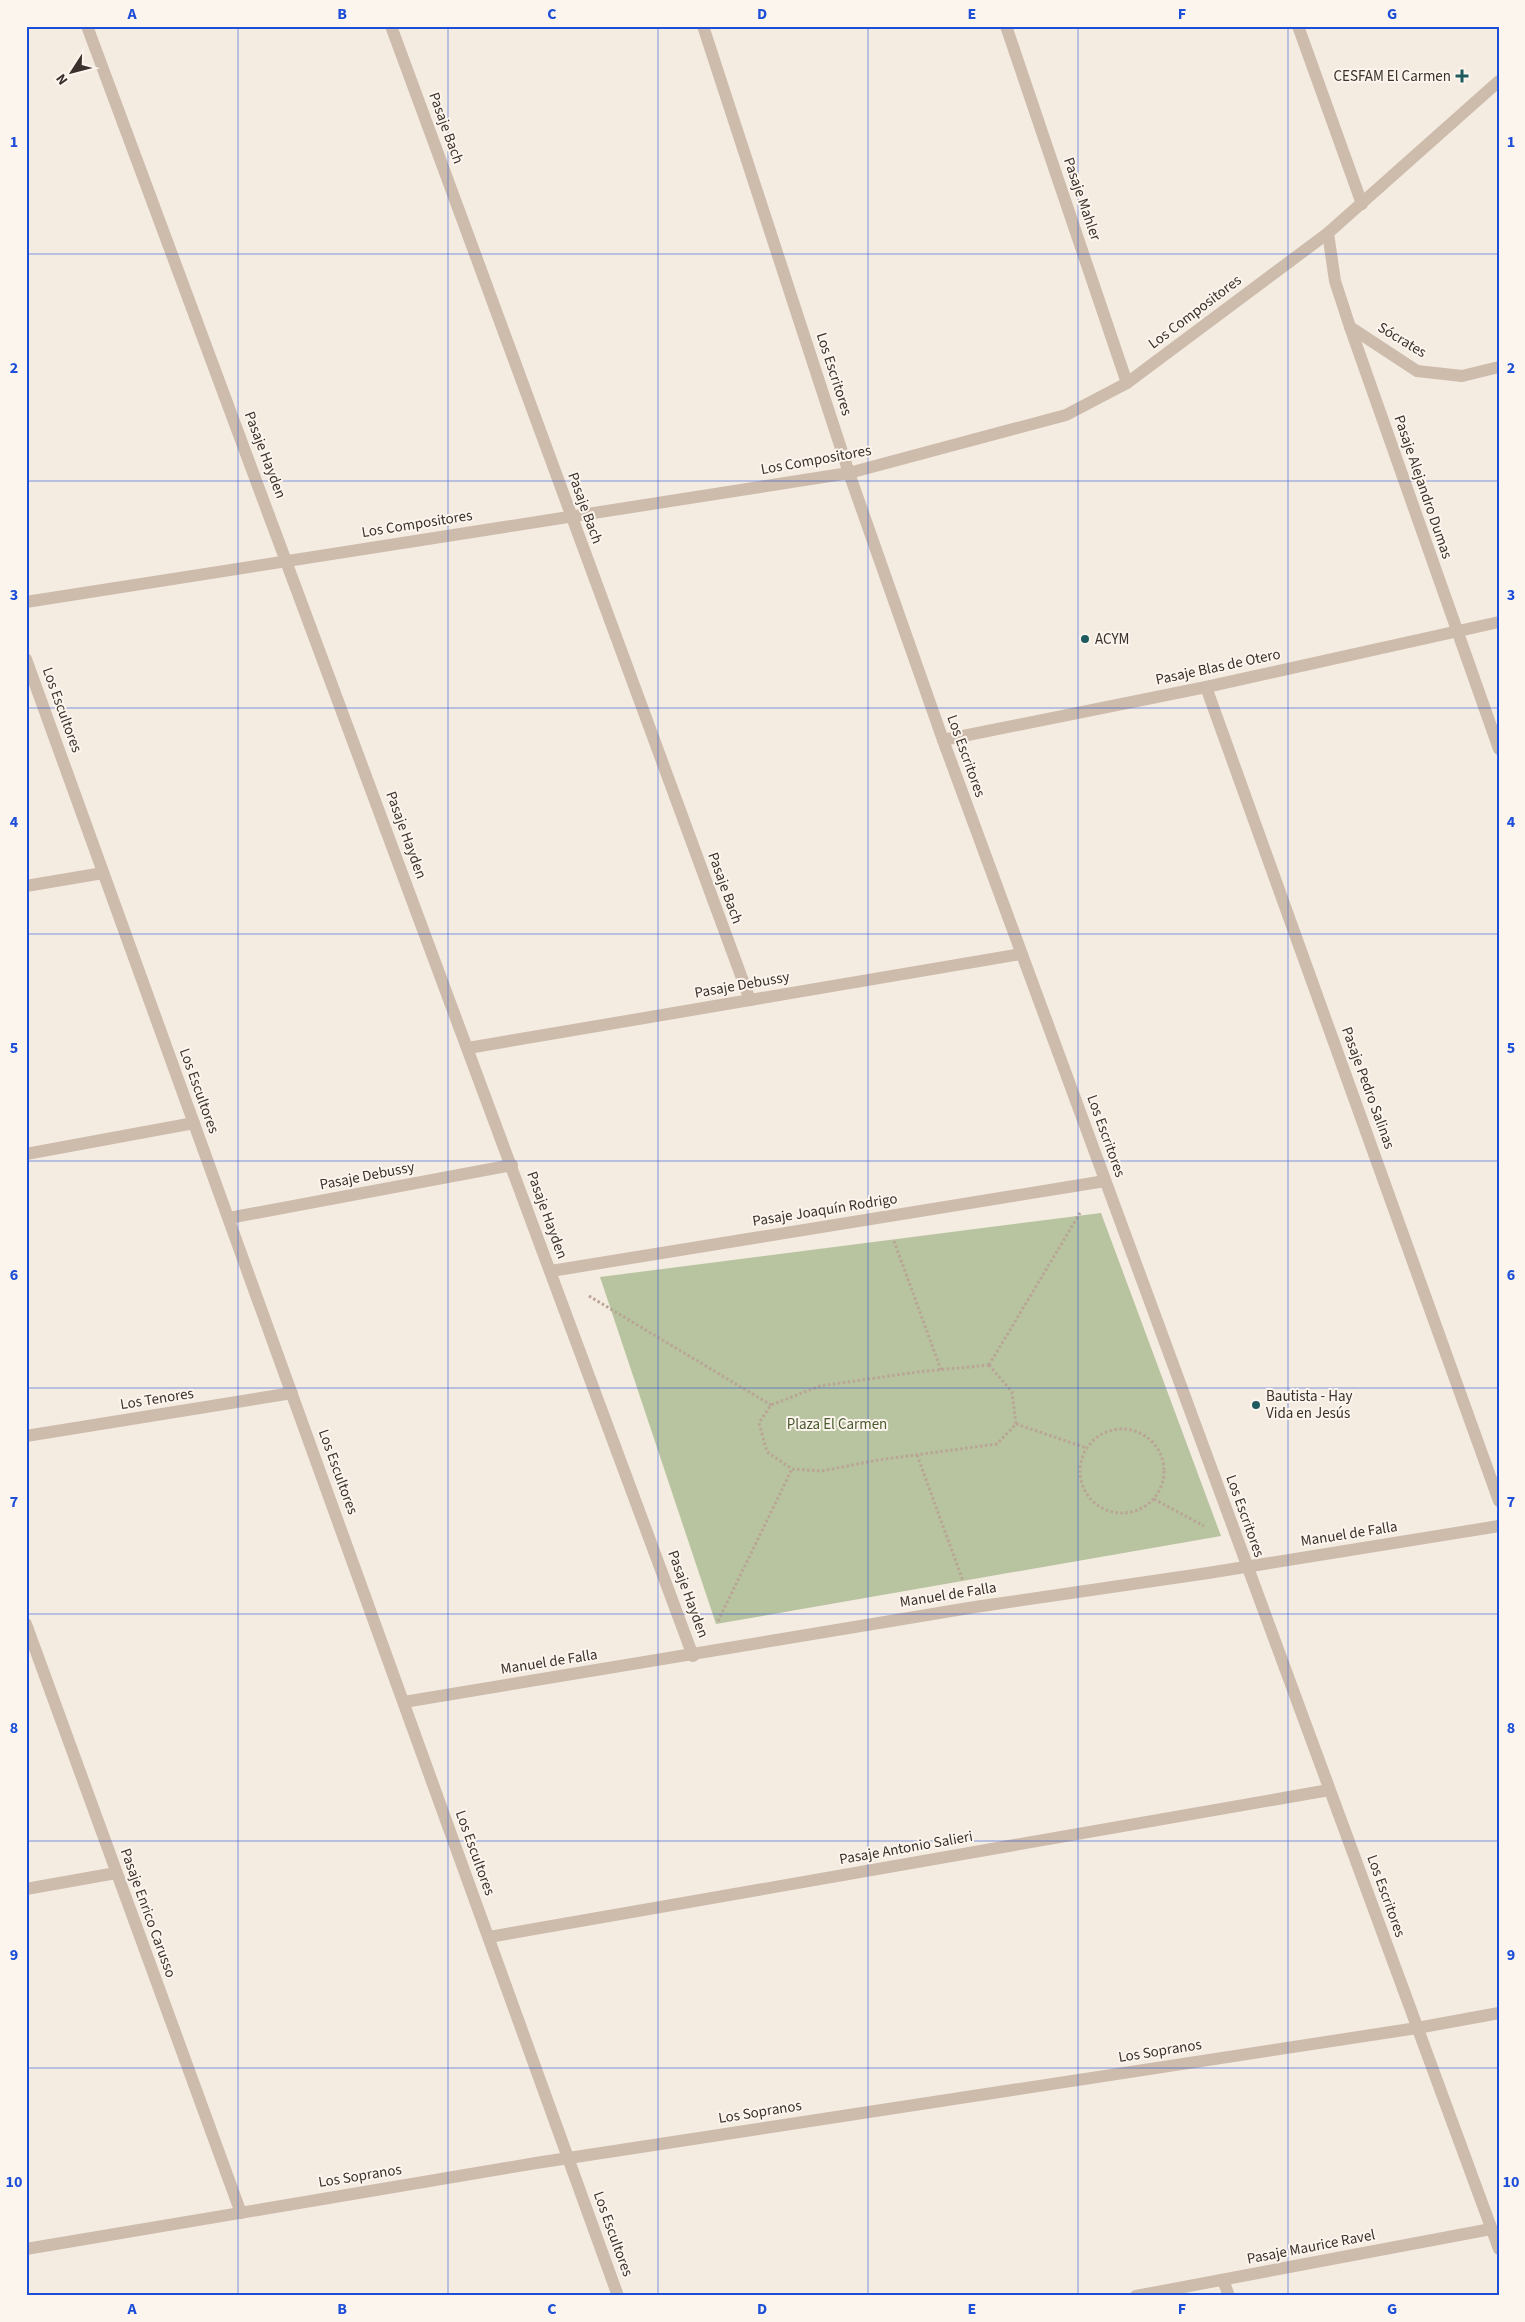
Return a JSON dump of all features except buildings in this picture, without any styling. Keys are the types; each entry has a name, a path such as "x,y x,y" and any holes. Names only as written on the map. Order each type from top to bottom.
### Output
{"street":[{"name":"Pasaje Hayden","path":"87,26 693,1656"},
{"name":"Pasaje Bach","path":"391,26 750,1000"},
{"name":"Los Escritores","path":"704,26 849,473 943,740 1499,2250"},
{"name":"Pasaje Mahler","path":"1006,26 1127,383"},
{"path":"1298,26 1362,204"},
{"name":"Los Compositores","path":"26,602 849,473 1066,415 1127,383 1328,233 1499,81"},
{"name":"Pasaje Alejandro Dumas","path":"1328,233 1335,281 1350,327 1499,749"},
{"name":"Sócrates","path":"1350,327 1417,371 1462,376 1499,367"},
{"name":"Pasaje Blas de Otero","path":"943,740 1206,687 1499,622"},
{"name":"Los Escultores","path":"26,659 618,2296"},
{"name":"Pasaje Pedro Salinas","path":"1206,687 1499,1500"},
{"path":"26,886 103,873"},
{"name":"Pasaje Debussy","path":"468,1048 1021,954"},
{"path":"26,1154 194,1123"},
{"name":"Pasaje Debussy","path":"228,1218 512,1165"},
{"name":"Pasaje Joaquín Rodrigo","path":"551,1271 1105,1181"},
{"name":"Los Tenores","path":"26,1436 292,1394"},
{"name":"Manuel de Falla","path":"404,1702 693,1656 975,1607 1499,1526"},
{"name":"Pasaje Enrico Carusso","path":"26,1624 241,2213"},
{"name":"Pasaje Antonio Salieri","path":"489,1937 1330,1790"},
{"path":"26,1889 116,1873"},
{"name":"Los Sopranos","path":"26,2249 569,2160 1417,2028 1499,2013"},
{"name":"Pasaje Maurice Ravel","path":"1136,2296 1491,2229"},
{"path":"1224,2280 1229,2296"}],"path":[{"path":"989,1365 1080,1214 1105,1181"},
{"path":"883,1217 941,1370"},
{"path":"551,1271 771,1405"},
{"path":"989,1365 820,1386 771,1405 759,1423 767,1452 792,1469 822,1471 997,1444 1016,1424"},
{"path":"989,1365 1012,1392 1016,1424"},
{"path":"1016,1424 1088,1448"},
{"path":"1135,1431 1148,1438 1157,1448 1163,1460 1164,1474 1161,1487 1154,1499 1144,1508 1130,1513 1116,1513 1103,1509 1092,1500 1084,1488 1081,1475 1082,1461 1088,1448 1096,1438 1109,1432 1135,1431"},
{"path":"917,1455 963,1581 975,1607"},
{"path":"693,1656 716,1624 792,1469"}],"green space":[{"name":"Plaza El Carmen","path":"1101,1213 1221,1536 716,1624 600,1277"}],"place":[{"name":"CESFAM El Carmen","path":"1462,76"},
{"name":"ACYM","path":"1085,639"},
{"name":"Bautista - Hay Vida en Jesús","path":"1256,1405"}]}
